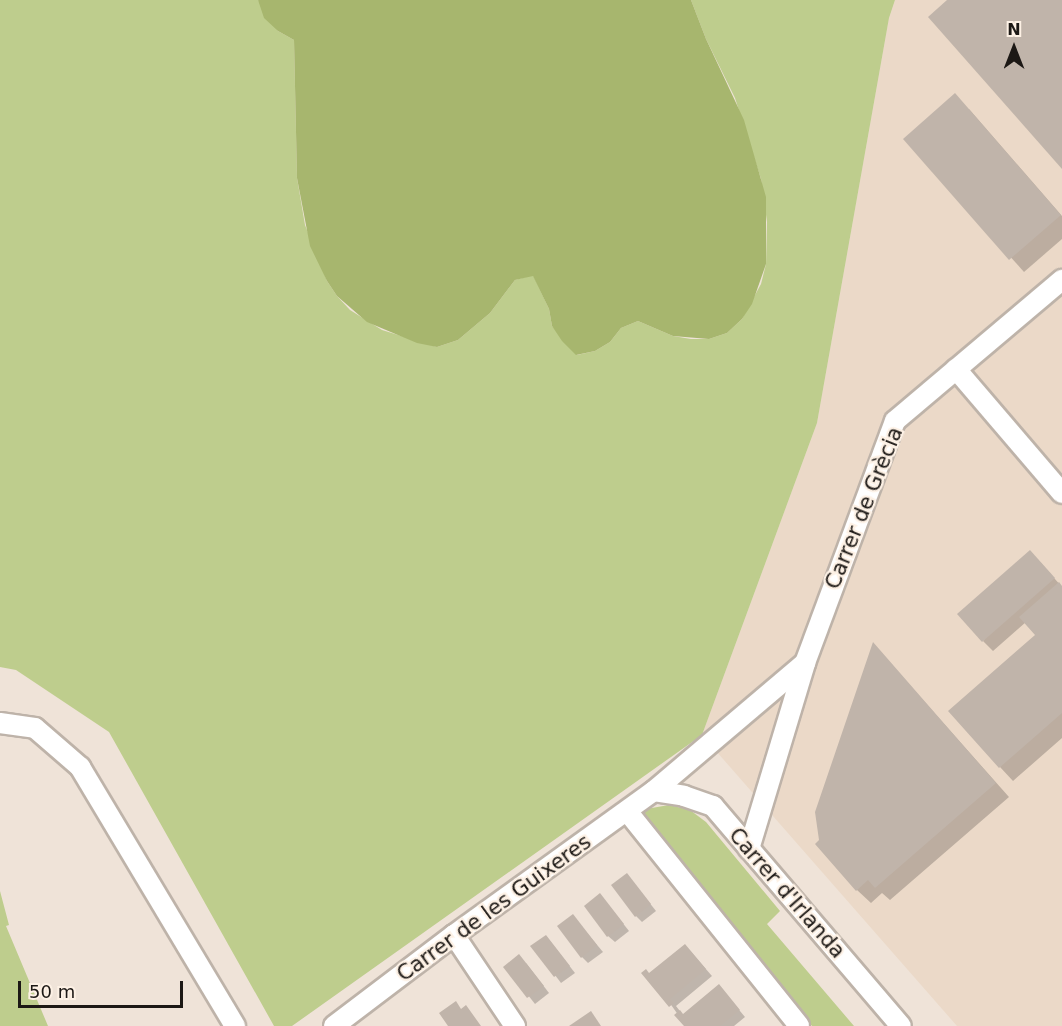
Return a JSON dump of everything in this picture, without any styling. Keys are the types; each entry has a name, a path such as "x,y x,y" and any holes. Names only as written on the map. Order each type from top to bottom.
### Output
{"street":[{"name":"Carrer de Grècia","path":"749,849 805,663 896,422 1062,280"},
{"path":"956,369 1062,493"},
{"name":"Carrer de Grècia","path":"654,791 805,663"},
{"path":"0,723 35,728 80,767 235,1026"},
{"name":"Carrer de les Guixeres","path":"334,1026 454,935 654,791"},
{"name":"Carrer d'Irlanda","path":"654,791 684,796 712,806 901,1026"},
{"path":"627,811 799,1026"},
{"path":"454,935 515,1026"}],"shaded area":[{"path":"895,0 1062,0 1062,1026 957,1026 702,735 817,423 889,18"}],"green space":[{"path":"0,0 258,0 278,31 294,40 297,178 305,225 327,281 337,296 350,310 382,330 437,347 458,340 490,313 515,280 533,275 549,309 552,326 577,355 595,351 610,342 621,328 638,321 673,336 691,339 709,339 727,333 742,319 761,284 766,264 767,222 761,179 735,98 706,39 691,0 895,0 889,18 817,423 702,735 292,1026 274,1026 109,732 16,670 0,667"},
{"path":"258,0 691,0 706,39 744,120 766,197 766,264 752,304 742,319 727,333 709,339 673,336 638,321 621,328 610,342 595,351 576,355 562,341 552,326 549,309 533,276 515,280 490,313 458,340 437,347 417,343 367,322 337,296 310,246 297,178 294,40 278,31 264,18"},
{"path":"669,805 690,810 706,822 780,911 767,924 854,1026 812,1026 638,816 646,809"},
{"path":"0,891 9,925 6,926 48,1026 0,1026"}],"building":[{"path":"947,0 1062,0 1062,169 928,17"},
{"path":"955,93 1061,215 1009,260 903,139"},
{"path":"1030,550 1055,578 982,642 957,614"},
{"path":"1059,582 1062,586 1062,713 999,768 948,711 1035,635 1019,617"},
{"path":"873,642 996,783 875,888 868,880 856,891 815,844 819,840 815,812"},
{"path":"627,873 651,904 635,917 611,885"},
{"path":"600,893 624,924 607,937 584,906"},
{"path":"573,914 597,945 581,958 557,926"},
{"path":"546,935 570,966 554,977 530,946"},
{"path":"685,944 706,969 670,999 674,1003 669,1007 641,973 646,969 649,973"},
{"path":"519,954 544,986 527,998 503,967"},
{"path":"719,984 740,1010 720,1026 684,1026 674,1015 680,1010 683,1014"},
{"path":"456,1001 461,1009 466,1005 481,1026 448,1026 439,1013"},
{"path":"591,1011 601,1026 569,1026"}]}
